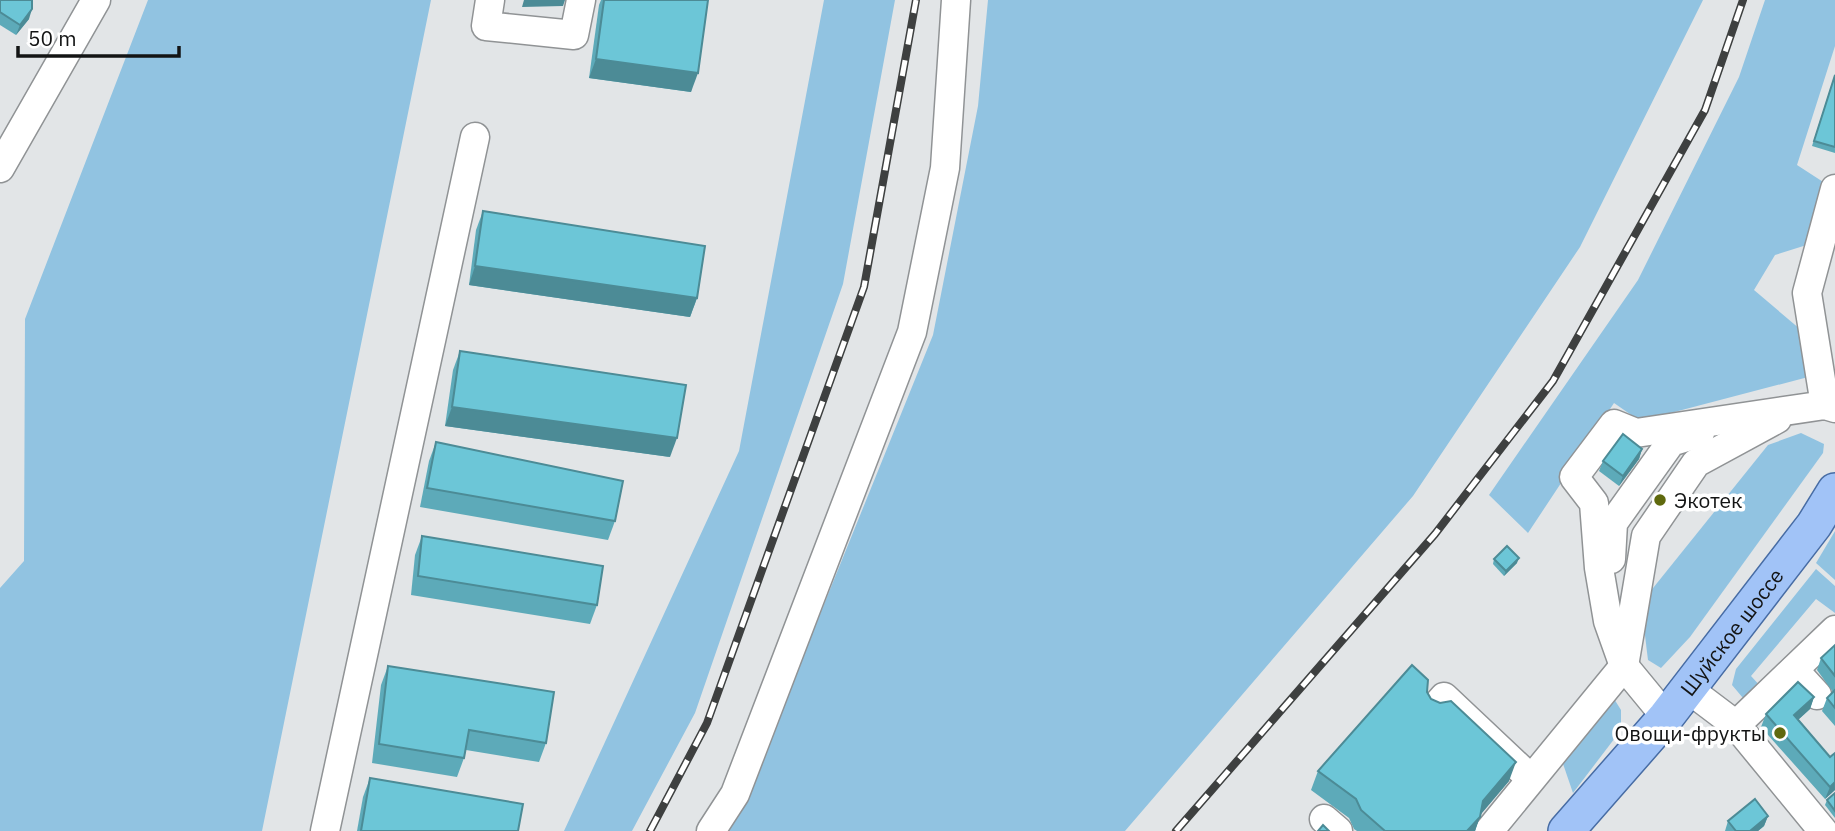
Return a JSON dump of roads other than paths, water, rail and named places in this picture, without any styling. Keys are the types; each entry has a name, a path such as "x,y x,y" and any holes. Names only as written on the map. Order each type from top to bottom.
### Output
{"main road":[{"name":"Шуйское шоссе","path":"1566,831 1666,717 1814,524 1835,491"}],"street":[{"path":"0,169 96,0"},
{"path":"490,0 486,26 575,35 581,0"},
{"path":"710,831 735,794 912,332 945,168 957,0"},
{"path":"325,831 475,137"},
{"path":"1666,717 1624,666 1608,621 1599,568 1594,503 1574,477 1614,424 1636,433 1830,406 1807,293 1835,189"},
{"path":"1489,831 1624,666 1646,536 1696,463 1795,409"},
{"path":"1608,621 1613,523 1671,442 1756,415"},
{"path":"1736,725 1835,630"},
{"path":"1794,670 1816,695"},
{"path":"1687,688 1736,725 1823,831"},
{"path":"1436,706 1444,697 1530,778"}],"railway":[{"path":"650,831 707,723 864,287 916,0"},
{"path":"1176,831 1435,534 1553,381 1705,110 1743,0"}],"place":[{"name":"Экотек","path":"1660,500"},
{"name":"Овощи-фрукты","path":"1780,733"}]}
